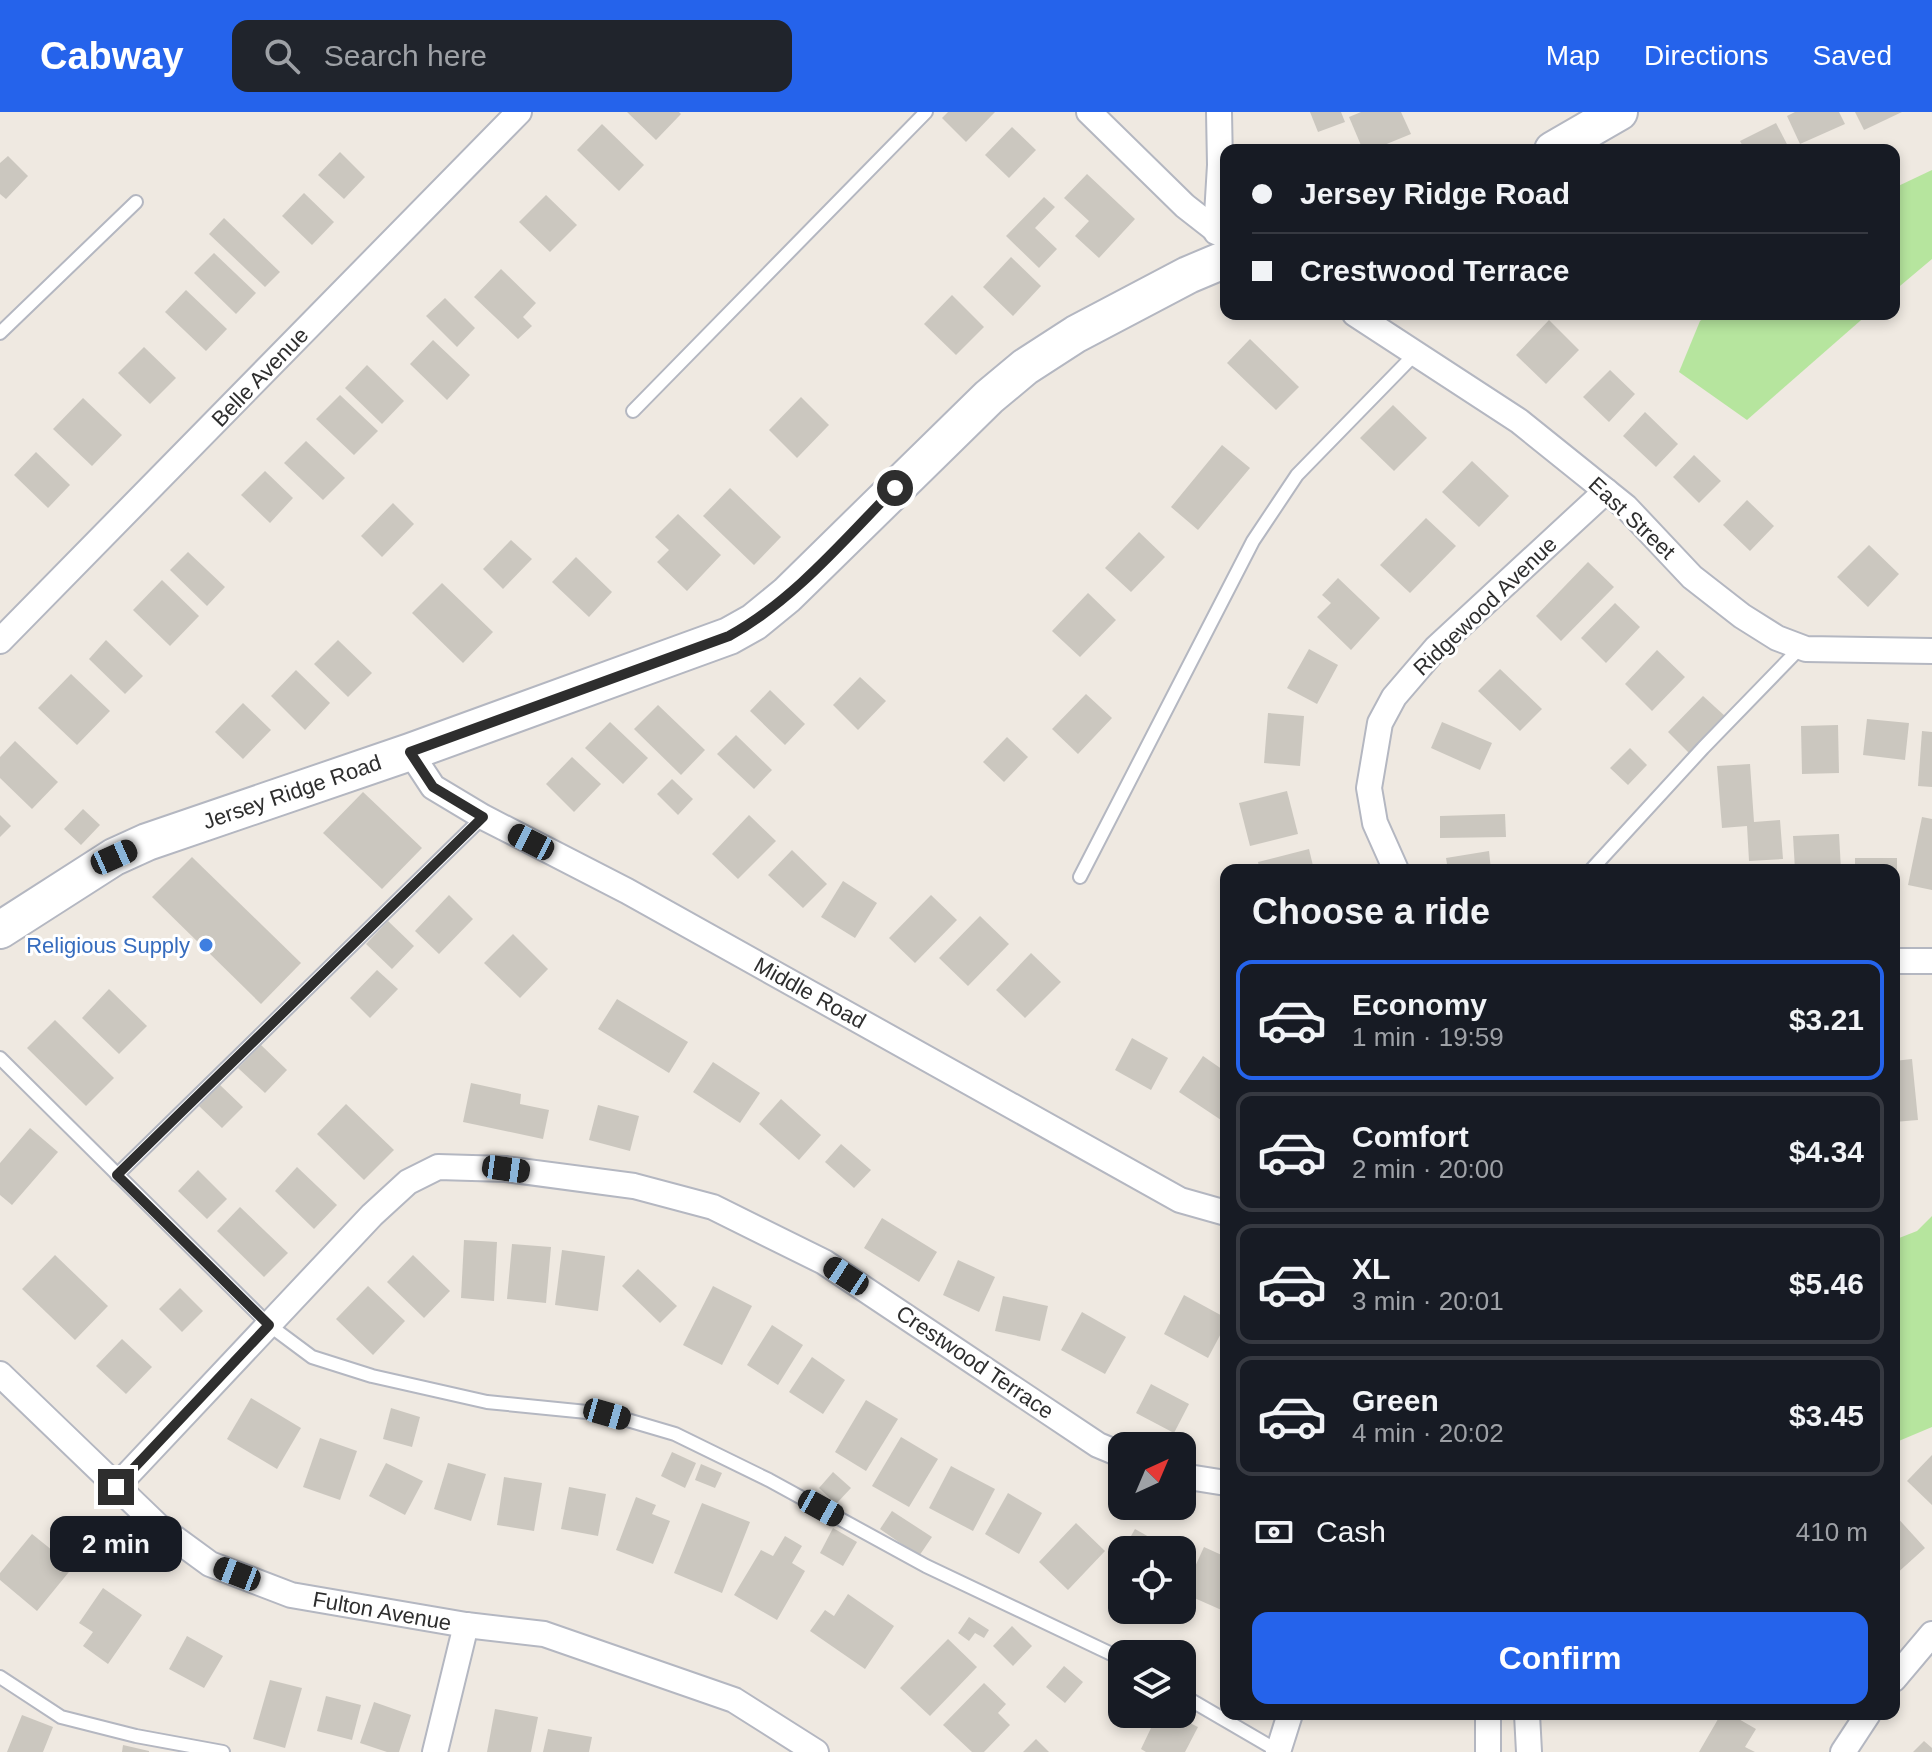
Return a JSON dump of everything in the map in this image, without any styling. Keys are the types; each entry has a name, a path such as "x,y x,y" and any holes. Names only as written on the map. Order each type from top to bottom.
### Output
{"street":[{"name":"Belle Avenue","path":"0,641 519,112"},
{"path":"1089,112 1220,240"},
{"path":"1219,112 1220,165"},
{"path":"1563,144 1619,112"},
{"name":"Jersey Ridge Road","path":"0,930 114,857 147,842 410,752 729,636 754,622 787,595 989,397 1025,367 1076,334 1188,275 1220,246"},
{"name":"East Street","path":"1364,320 1519,421 1626,507 1692,577 1742,616 1777,638 1801,647 1932,651"},
{"name":"Ridgewood Avenue","path":"1393,864 1375,823 1369,788 1380,723 1394,697 1436,648 1606,491"},
{"name":"Middle Road","path":"410,752 433,787 483,817 627,891 1180,1200 1220,1212"},
{"path":"1900,961 1932,961"},
{"name":"Crestwood Terrace","path":"116,1487 372,1215 408,1182 438,1167 506,1169 634,1186 713,1207 824,1262 1085,1437 1108,1448"},
{"name":"Fulton Avenue","path":"0,1374 158,1526 210,1564 291,1595 466,1625 544,1634 734,1700 816,1752"},
{"path":"1196,1478 1220,1482"},
{"path":"435,1752 466,1625"},
{"path":"1900,1672 1932,1634"},
{"path":"1278,1752 1288,1720"},
{"path":"1488,1720 1488,1752"},
{"path":"1527,1720 1529,1752"},
{"path":"1843,1752 1864,1720"}],"lane":[{"path":"633,411 926,112"},
{"path":"0,333 136,202"},
{"path":"1080,877 1253,541 1297,475 1416,353"},
{"path":"1597,864 1801,647"},
{"path":"117,1175 483,817"},
{"path":"0,1058 269,1325 312,1357 372,1376 487,1402 607,1414 675,1434 769,1480 926,1566 1108,1651"},
{"path":"0,1677 61,1717 136,1736 223,1752"},
{"path":"1196,1703 1220,1718"},
{"path":"1224,1720 1278,1752"}],"green space":[{"path":"1932,170 1932,259 1900,286 1900,185"},
{"path":"1861,320 1747,420 1679,372 1700,321"},
{"path":"1932,1216 1932,1427 1900,1440 1900,1238 1917,1231"}],"building":[{"path":"627,112 679,112 681,114 656,140"},
{"path":"948,112 995,112 966,142 942,118"},
{"path":"1310,112 1341,112 1345,122 1318,132"},
{"path":"1361,112 1401,112 1411,134 1387,144 1360,144 1349,117"},
{"path":"1795,112 1839,112 1845,124 1800,144 1787,116"},
{"path":"1855,112 1902,112 1864,130"},
{"path":"1776,123 1787,144 1742,144 1740,141"},
{"path":"602,124 644,165 619,191 577,150"},
{"path":"1012,127 1036,150 1009,178 985,155"},
{"path":"340,152 365,177 344,199 318,175"},
{"path":"8,156 28,176 6,199 0,194 0,163"},
{"path":"1087,174 1135,219 1099,258 1075,236 1089,221 1064,198"},
{"path":"304,193 334,222 312,245 282,216"},
{"path":"546,195 577,225 550,252 519,222"},
{"path":"1044,197 1055,207 1035,228 1057,249 1039,268 1006,236"},
{"path":"224,218 280,272 265,287 209,234"},
{"path":"214,253 256,293 236,314 194,273"},
{"path":"1011,257 1041,286 1013,316 983,287"},
{"path":"501,269 536,303 523,317 532,326 518,339 474,297"},
{"path":"186,290 227,329 206,351 165,312"},
{"path":"952,295 984,327 956,355 924,324"},
{"path":"445,298 475,328 457,347 426,316"},
{"path":"1549,320 1579,350 1546,384 1516,355"},
{"path":"1250,339 1299,387 1276,410 1227,363"},
{"path":"433,340 470,375 447,400 410,364"},
{"path":"144,347 176,378 150,404 118,373"},
{"path":"367,365 404,401 382,424 345,388"},
{"path":"1610,370 1635,394 1609,422 1583,397"},
{"path":"340,395 378,431 354,455 316,419"},
{"path":"801,397 829,425 797,458 769,430"},
{"path":"83,398 122,435 92,466 53,429"},
{"path":"1393,405 1427,438 1394,471 1360,438"},
{"path":"1645,412 1678,444 1656,467 1623,436"},
{"path":"306,441 345,478 323,500 284,463"},
{"path":"1222,445 1250,468 1198,530 1171,507"},
{"path":"36,452 70,485 48,508 14,475"},
{"path":"1694,455 1721,481 1699,503 1673,477"},
{"path":"1472,461 1509,496 1479,527 1442,492"},
{"path":"265,471 293,498 270,523 241,495"},
{"path":"730,488 781,537 754,565 703,516"},
{"path":"1747,500 1774,526 1750,551 1723,525"},
{"path":"393,503 414,524 382,557 361,536"},
{"path":"678,514 721,555 687,591 657,562 669,550 655,537"},
{"path":"1426,518 1456,546 1410,593 1380,565"},
{"path":"1139,532 1165,557 1131,592 1105,568"},
{"path":"511,540 532,559 503,589 483,569"},
{"path":"1869,545 1899,574 1868,607 1837,577"},
{"path":"188,552 225,587 207,606 170,570"},
{"path":"576,557 612,592 589,617 552,582"},
{"path":"1588,562 1614,587 1561,641 1536,616"},
{"path":"1338,578 1380,618 1351,650 1317,617 1331,603 1322,595"},
{"path":"162,580 199,616 170,646 133,610"},
{"path":"442,583 493,632 463,663 412,613"},
{"path":"1088,593 1116,620 1080,657 1052,631"},
{"path":"1615,603 1640,627 1606,663 1581,638"},
{"path":"106,640 143,676 125,694 89,659"},
{"path":"338,640 372,673 348,697 314,664"},
{"path":"1309,649 1338,665 1317,704 1287,688"},
{"path":"1657,650 1685,677 1652,711 1625,684"},
{"path":"1500,669 1542,709 1520,731 1478,691"},
{"path":"296,670 330,703 305,730 271,696"},
{"path":"71,674 110,711 77,745 38,708"},
{"path":"860,677 886,701 858,730 833,705"},
{"path":"770,690 805,724 785,745 750,711"},
{"path":"1086,694 1112,718 1078,754 1052,729"},
{"path":"1703,696 1726,717 1690,754 1668,732"},
{"path":"243,703 271,730 243,759 215,732"},
{"path":"658,705 705,750 681,775 634,729"},
{"path":"1268,713 1304,716 1300,766 1264,763"},
{"path":"1867,719 1909,723 1905,760 1863,755"},
{"path":"610,722 648,758 623,784 585,748"},
{"path":"1442,722 1492,743 1480,770 1431,748"},
{"path":"1838,725 1839,773 1802,774 1801,726"},
{"path":"1922,731 1932,732 1932,787 1918,786"},
{"path":"736,735 772,770 754,789 717,754"},
{"path":"1007,737 1028,757 1004,782 983,762"},
{"path":"15,741 58,782 32,809 0,778 0,757"},
{"path":"1630,748 1647,765 1628,785 1610,768"},
{"path":"572,757 601,784 574,812 546,784"},
{"path":"1750,764 1754,822 1780,820 1783,859 1749,861 1747,826 1722,828 1717,766"},
{"path":"672,779 693,799 678,815 657,794"},
{"path":"1287,791 1298,834 1250,846 1239,803"},
{"path":"363,792 422,848 382,889 323,833"},
{"path":"83,809 100,825 81,845 64,829"},
{"path":"1505,814 1506,837 1440,838 1440,816"},
{"path":"0,815 11,826 0,837"},
{"path":"749,815 776,841 738,879 712,854"},
{"path":"1922,817 1932,819 1932,890 1908,885"},
{"path":"1839,834 1841,864 1795,864 1793,836"},
{"path":"1309,849 1313,864 1258,864"},
{"path":"792,850 827,884 803,908 768,875"},
{"path":"1489,851 1490,864 1447,864 1446,858"},
{"path":"192,857 301,963 261,1004 152,897"},
{"path":"1855,858 1897,858 1897,864 1855,864"},
{"path":"843,881 877,903 855,938 821,917"},
{"path":"449,895 473,919 439,954 415,931"},
{"path":"931,895 957,920 915,963 889,938"},
{"path":"980,916 1009,944 968,986 939,958"},
{"path":"388,921 414,946 392,969 366,944"},
{"path":"513,934 548,969 520,998 484,963"},
{"path":"1031,953 1061,982 1025,1018 996,990"},
{"path":"377,970 398,989 370,1018 350,998"},
{"path":"109,989 147,1026 119,1054 82,1018"},
{"path":"617,999 688,1042 669,1073 598,1029"},
{"path":"55,1020 114,1078 86,1106 27,1048"},
{"path":"1132,1038 1168,1058 1151,1090 1115,1070"},
{"path":"261,1045 287,1070 265,1093 238,1068"},
{"path":"1203,1056 1220,1068 1220,1119 1179,1092"},
{"path":"1912,1059 1918,1120 1900,1122 1900,1060"},
{"path":"713,1062 760,1093 740,1123 693,1092"},
{"path":"471,1083 521,1094 520,1104 549,1110 543,1139 463,1122"},
{"path":"220,1085 243,1107 222,1128 199,1106"},
{"path":"781,1099 821,1135 799,1160 759,1124"},
{"path":"346,1104 394,1150 364,1180 317,1134"},
{"path":"598,1105 639,1116 630,1151 589,1140"},
{"path":"30,1128 58,1152 12,1205 0,1195 0,1163"},
{"path":"841,1144 871,1170 854,1188 825,1162"},
{"path":"297,1167 337,1205 314,1229 275,1191"},
{"path":"198,1170 227,1199 207,1219 178,1191"},
{"path":"240,1207 288,1253 264,1277 217,1231"},
{"path":"882,1218 937,1252 919,1282 864,1248"},
{"path":"464,1240 497,1242 494,1301 461,1298"},
{"path":"512,1244 551,1247 546,1303 507,1299"},
{"path":"562,1250 605,1256 598,1311 555,1305"},
{"path":"55,1255 108,1306 75,1340 22,1289"},
{"path":"413,1255 450,1291 424,1318 387,1282"},
{"path":"958,1260 995,1277 979,1312 943,1295"},
{"path":"638,1269 677,1306 660,1323 622,1286"},
{"path":"368,1286 405,1321 373,1355 336,1319"},
{"path":"713,1286 752,1306 722,1365 683,1345"},
{"path":"180,1288 203,1311 182,1332 159,1309"},
{"path":"1184,1295 1220,1315 1220,1335 1208,1358 1164,1334"},
{"path":"1003,1296 1048,1306 1040,1341 995,1331"},
{"path":"1082,1312 1126,1337 1105,1374 1061,1350"},
{"path":"772,1325 803,1345 778,1385 747,1365"},
{"path":"122,1339 152,1367 126,1394 96,1366"},
{"path":"812,1357 845,1380 823,1414 789,1392"},
{"path":"1151,1384 1189,1404 1175,1432 1136,1413"},
{"path":"251,1398 301,1428 277,1469 227,1439"},
{"path":"866,1400 898,1419 866,1471 835,1452"},
{"path":"391,1408 420,1417 412,1447 383,1439"},
{"path":"901,1437 938,1459 909,1507 872,1486"},
{"path":"320,1438 357,1451 340,1500 303,1487"},
{"path":"672,1452 696,1463 685,1488 661,1476"},
{"path":"1932,1455 1932,1505 1907,1481"},
{"path":"386,1463 423,1481 405,1515 369,1496"},
{"path":"448,1463 486,1474 471,1521 434,1509"},
{"path":"701,1464 722,1473 715,1488 695,1480"},
{"path":"951,1466 995,1489 973,1531 929,1508"},
{"path":"833,1472 851,1488 836,1504 819,1488"},
{"path":"504,1477 542,1483 534,1531 497,1525"},
{"path":"569,1487 606,1494 598,1536 561,1529"},
{"path":"1008,1493 1042,1513 1019,1554 985,1534"},
{"path":"636,1497 656,1505 652,1514 670,1521 653,1564 616,1550"},
{"path":"702,1503 750,1522 722,1593 674,1573"},
{"path":"892,1511 932,1537 919,1556 880,1529"},
{"path":"1900,1521 1925,1548 1900,1571"},
{"path":"1076,1523 1105,1551 1068,1590 1039,1562"},
{"path":"833,1528 857,1542 843,1566 820,1553"},
{"path":"1135,1529 1147,1536 1131,1536"},
{"path":"32,1534 73,1567 37,1611 0,1580 0,1573"},
{"path":"785,1536 802,1546 792,1563 805,1571 777,1620 734,1595 761,1550 773,1556"},
{"path":"1204,1547 1220,1554 1220,1609 1196,1599 1196,1565"},
{"path":"103,1588 142,1615 108,1664 83,1646 93,1632 79,1623"},
{"path":"848,1594 894,1626 865,1669 810,1631 825,1610 834,1616"},
{"path":"969,1617 989,1630 984,1638 975,1633 969,1641 958,1633"},
{"path":"1012,1626 1032,1646 1013,1666 993,1646"},
{"path":"187,1636 223,1656 204,1688 169,1669"},
{"path":"948,1639 977,1667 930,1716 900,1688"},
{"path":"1064,1666 1083,1682 1065,1703 1046,1687"},
{"path":"270,1680 302,1688 285,1748 253,1739"},
{"path":"984,1683 1006,1704 998,1713 1010,1725 984,1752 972,1752 943,1725"},
{"path":"326,1696 361,1705 352,1740 317,1731"},
{"path":"374,1702 411,1715 399,1752 387,1752 360,1743"},
{"path":"495,1709 538,1717 531,1752 487,1752"},
{"path":"22,1715 53,1727 43,1752 7,1752"},
{"path":"1718,1720 1740,1720 1756,1729 1745,1747 1755,1752 1699,1752"},
{"path":"1198,1727 1185,1752 1146,1752 1141,1749 1151,1728"},
{"path":"548,1729 592,1737 589,1752 543,1752"},
{"path":"1036,1739 1049,1752 1023,1752"},
{"path":"1924,1741 1932,1752 1913,1752"},
{"path":"123,1745 149,1751 149,1752 122,1752"}],"place":[{"name":"Religious Supply","path":"206,945"}],"route":[{"path":"116,1487 269,1325 117,1175 483,817 433,787 410,752 729,636 754,622 787,595 895,488"}]}
